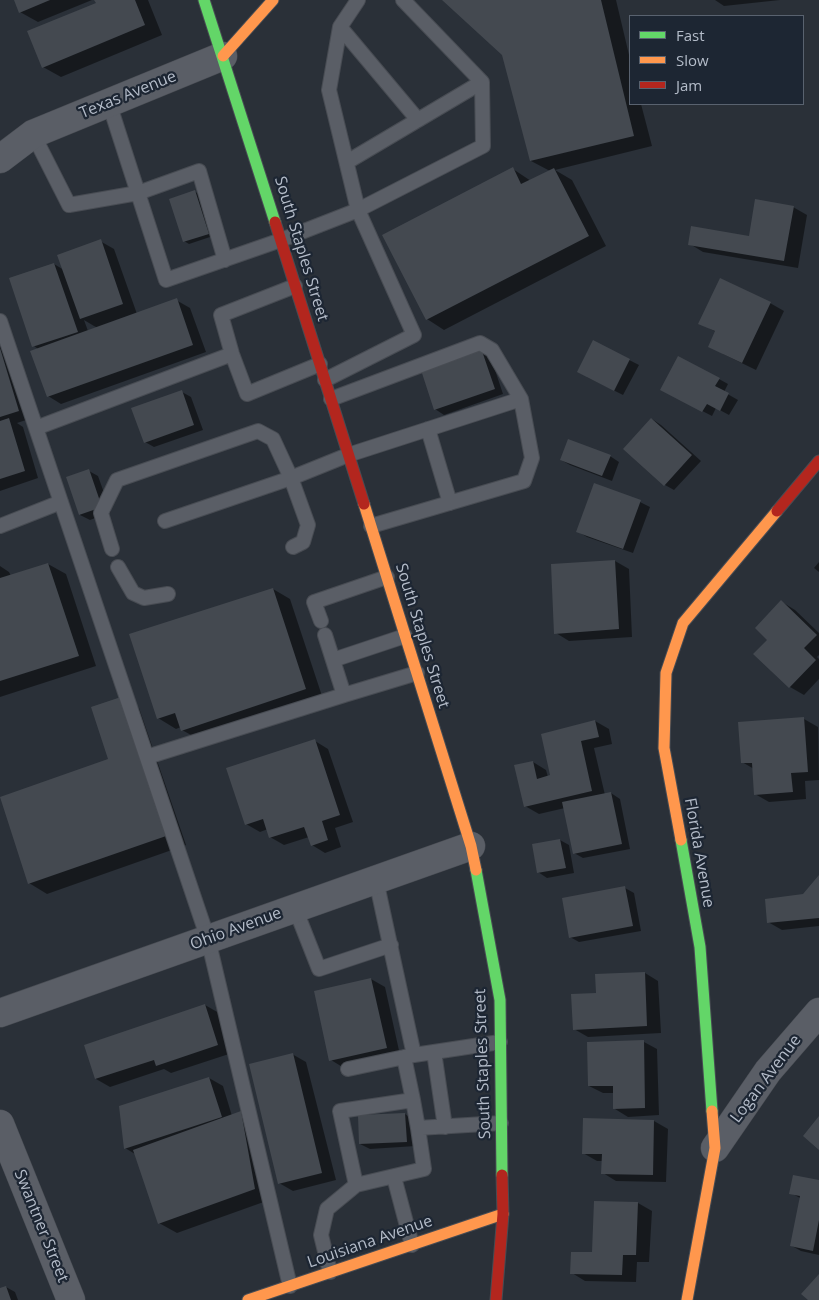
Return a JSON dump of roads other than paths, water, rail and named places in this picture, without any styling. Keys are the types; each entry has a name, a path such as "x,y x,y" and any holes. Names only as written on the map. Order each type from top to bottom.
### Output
{"main road":[{"name":"South Staples Street","path":"204,0 471,846 500,1000 503,1214 496,1300"},
{"path":"223,56 273,0"},
{"name":"Florida Avenue","path":"687,1300 716,1148 700,947 664,748 666,673 683,623 819,460"},
{"name":"Louisiana Avenue","path":"248,1300 503,1214"}],"street":[{"name":"Texas Avenue","path":"0,143 33,134 223,56"},
{"name":"Texas Avenue","path":"0,159 33,134"},
{"name":"Ohio Avenue","path":"0,1013 471,846"},
{"name":"Logan Avenue","path":"716,1148 768,1071 819,1012"},
{"name":"Swantner Street","path":"0,1124 71,1300"}],"lane":[{"path":"325,380 414,334 358,210 329,90 340,27 358,0"},
{"path":"109,103 166,280 225,260 358,210 483,146 482,82 403,0"},
{"path":"340,27 418,120"},
{"path":"347,162 482,82"},
{"path":"33,134 69,205 138,193 199,171 225,260"},
{"path":"295,286 220,315 232,354 247,394 320,364"},
{"path":"0,321 208,939 290,1286"},
{"path":"331,399 480,343 492,350 521,399 532,458 524,481 371,526"},
{"path":"36,428 232,354"},
{"path":"165,521 291,478 348,455 521,399"},
{"path":"428,429 450,503"},
{"path":"112,549 101,513 117,480 258,431 273,438 291,478 308,525 303,542 293,547"},
{"path":"0,526 61,502"},
{"path":"118,567 133,593 144,598 168,594"},
{"path":"320,621 314,602 387,577"},
{"path":"325,635 344,695"},
{"path":"333,660 406,636"},
{"path":"147,757 417,673"},
{"path":"330,1272 321,1234 328,1209 356,1185 424,1169 413,1100 409,1056 391,945 376,880"},
{"path":"295,908 319,969 391,945"},
{"path":"348,1069 409,1056 500,1042"},
{"path":"434,1052 446,1126"},
{"path":"356,1185 340,1111 413,1100"},
{"path":"418,1128 501,1123"},
{"path":"394,1177 412,1245"}]}
